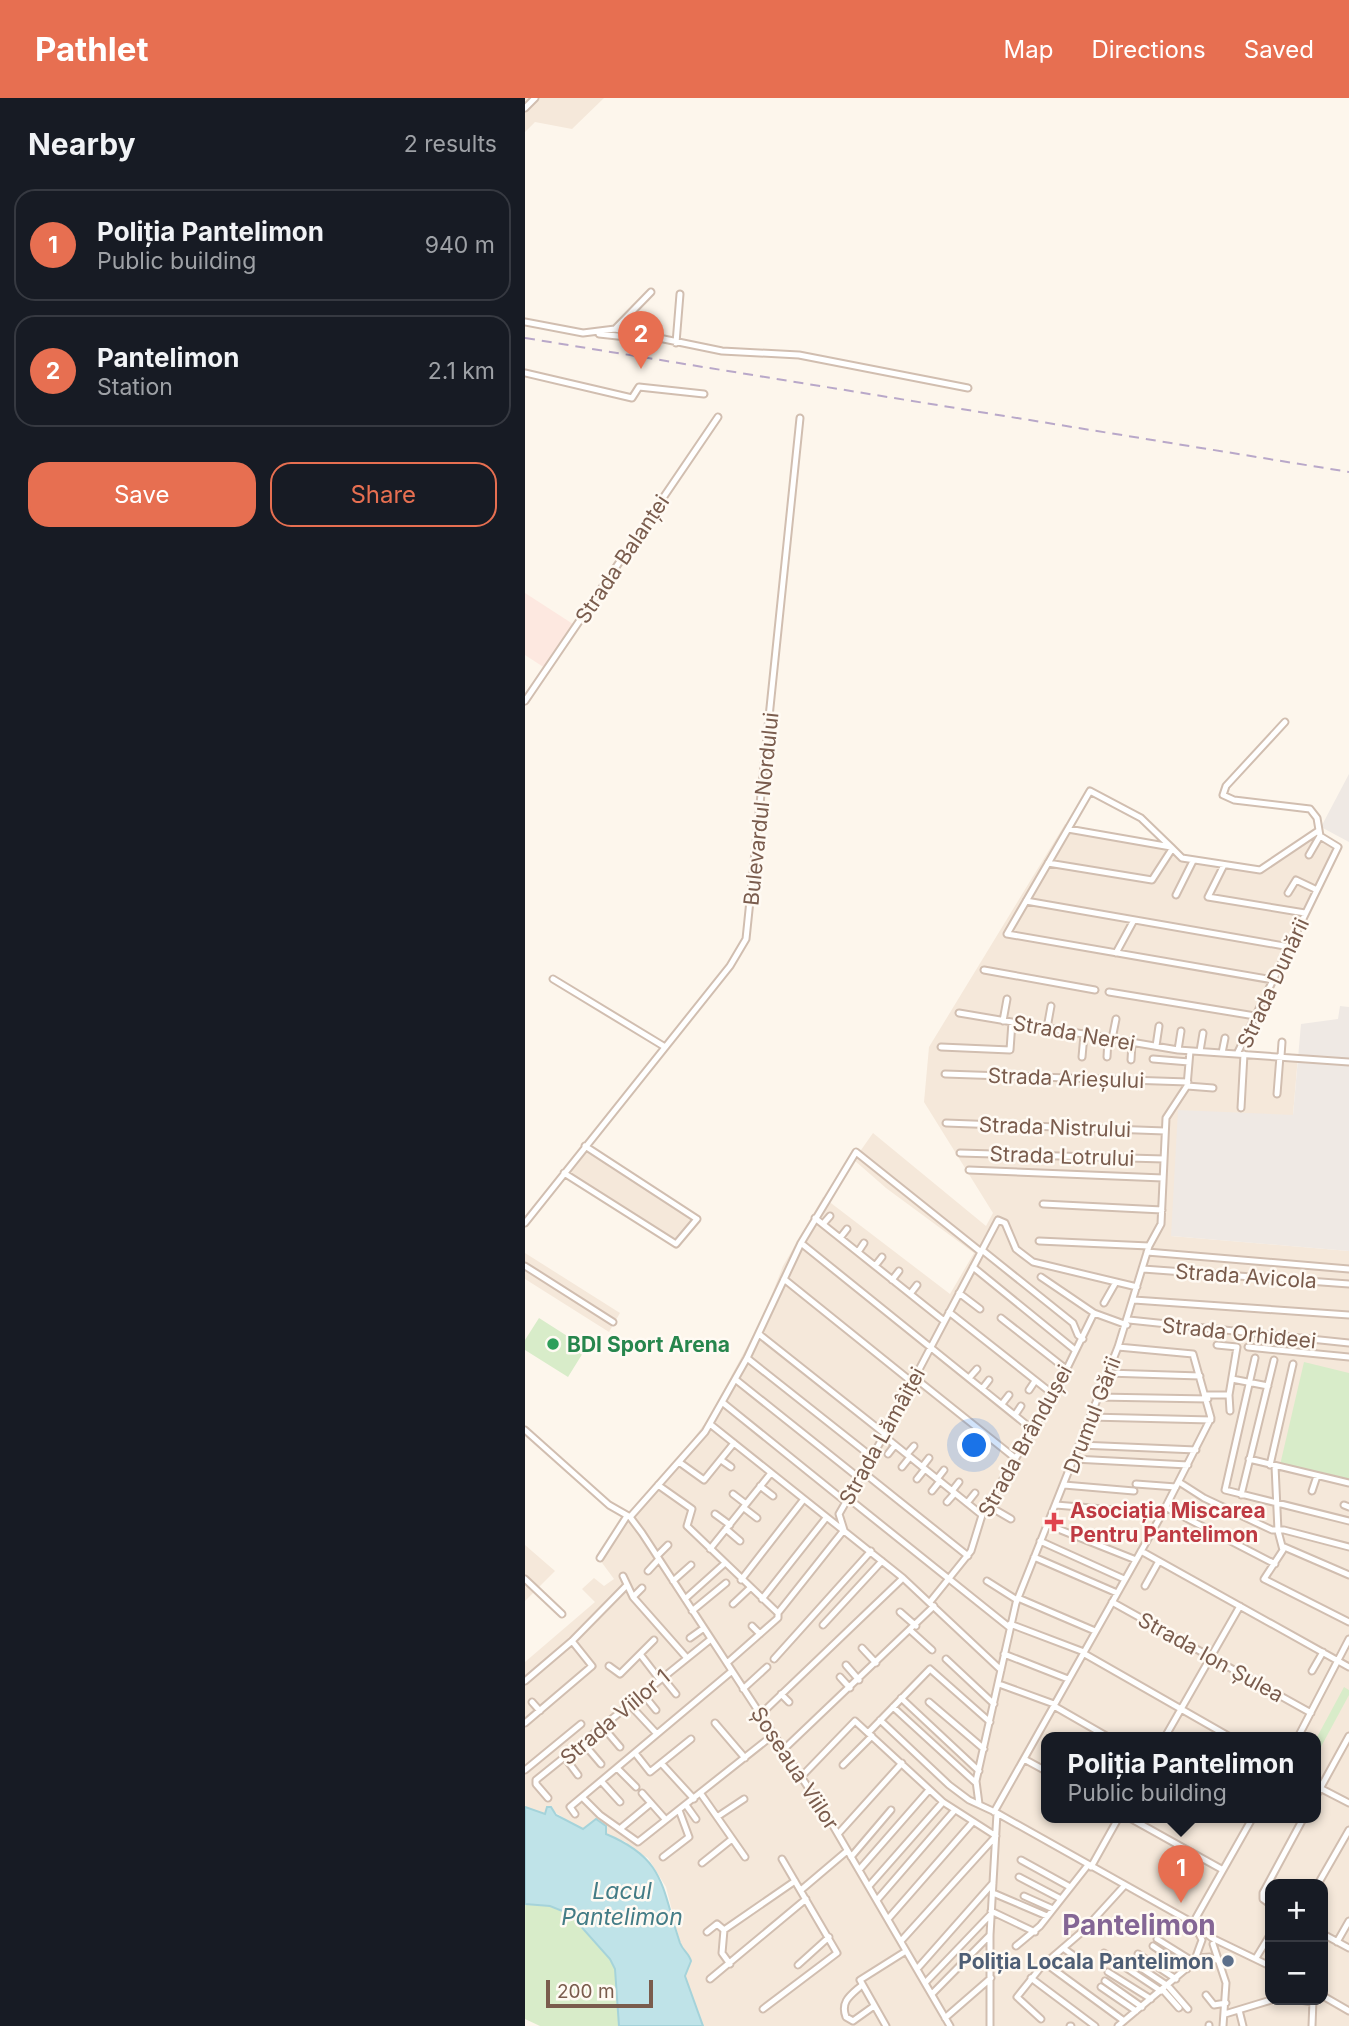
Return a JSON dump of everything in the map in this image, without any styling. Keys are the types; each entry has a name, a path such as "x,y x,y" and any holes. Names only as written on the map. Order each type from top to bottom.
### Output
{"street":[{"path":"526,105 534,98"},
{"path":"615,329 651,292"},
{"path":"676,344 680,294"},
{"path":"525,322 555,330 660,339"},
{"path":"596,334 615,329 676,344 763,355 799,355 968,388"},
{"path":"525,373 632,398 639,387 704,394"},
{"name":"Strada Balanței","path":"525,701 718,417"},
{"name":"Bulevardul Nordului","path":"525,1223 730,966 748,935 800,418"},
{"path":"1286,722 1226,786 1223,795 1227,799 1310,809 1317,818 1319,834 1309,855"},
{"path":"1273,980 1007,934 1090,791 1141,818 1179,857 1193,861 1263,869 1319,834"},
{"path":"1068,829 1172,848"},
{"name":"Strada Dunării","path":"1319,834 1338,847 1255,1016 1240,1054 1349,1062"},
{"path":"1048,863 1152,880 1172,848"},
{"path":"1176,895 1193,861"},
{"path":"1208,897 1224,865"},
{"name":"Strada Dunării","path":"1288,893 1296,880 1317,890"},
{"path":"1199,896 1305,913"},
{"path":"1026,901 1290,947"},
{"path":"1116,953 1134,920"},
{"path":"984,970 1095,990"},
{"path":"553,979 665,1047"},
{"path":"1109,992 1255,1016"},
{"path":"1003,1021 1007,999"},
{"path":"1047,1028 1051,1006"},
{"name":"Strada Nerei","path":"959,1013 1190,1051"},
{"path":"1107,1057 1116,1019"},
{"path":"1010,1060 1012,1023"},
{"path":"1156,1046 1159,1026"},
{"path":"1178,1050 1181,1031"},
{"path":"1200,1052 1203,1033"},
{"path":"1082,1057 1084,1035"},
{"path":"1222,1053 1224,1038"},
{"path":"1277,1094 1282,1042"},
{"path":"1131,1060 1132,1043"},
{"path":"941,1047 1010,1050"},
{"path":"1187,1084 1190,1051 1240,1054 1241,1108"},
{"path":"1153,1059 1189,1062"},
{"name":"Strada Arieșului","path":"945,1074 1187,1084 1213,1088"},
{"name":"Drumul Gării","path":"979,1804 976,1783 1017,1599 1128,1322 1148,1249 1160,1226 1167,1112 1187,1084"},
{"name":"Strada Nistrului","path":"946,1123 1165,1131"},
{"path":"564,1172 676,1244 697,1219 585,1146"},
{"path":"600,1558 629,1516 710,1424 747,1358 801,1243 856,1152 1073,1323 1078,1335 1083,1339"},
{"name":"Strada Lotrului","path":"960,1153 1164,1160"},
{"path":"969,1170 1163,1178"},
{"path":"1043,1204 1162,1210"},
{"path":"525,1206 534,1211"},
{"path":"823,1224 830,1216"},
{"path":"815,1218 944,1321"},
{"name":"Strada Lămâiței","path":"1001,1670 903,1578 844,1530 839,1514 885,1435 972,1267 1000,1220 1005,1223 1016,1249 1033,1262 1116,1282"},
{"path":"840,1238 847,1229"},
{"path":"1039,1241 1349,1269"},
{"path":"801,1243 1033,1430"},
{"path":"858,1252 864,1243"},
{"path":"875,1266 882,1257"},
{"path":"525,1266 613,1322"},
{"path":"972,1267 1075,1350"},
{"name":"Strada Avicola","path":"1143,1269 1349,1284"},
{"path":"893,1280 899,1271"},
{"path":"1041,1277 1094,1313 1128,1322"},
{"path":"783,1279 1015,1458"},
{"path":"1104,1303 1116,1282 1137,1287"},
{"path":"910,1294 917,1285"},
{"path":"959,1293 981,1309"},
{"path":"1134,1300 1349,1315"},
{"path":"949,1312 1054,1395"},
{"name":"Strada Brândușei","path":"783,1750 914,1628 968,1556 987,1505 1054,1395 1094,1313"},
{"path":"1001,1318 1066,1369"},
{"name":"Strada Orhideei","path":"1128,1322 1349,1343"},
{"path":"759,1334 982,1515"},
{"path":"1308,1353 1309,1340"},
{"path":"1217,1345 1237,1347 1229,1395 1230,1412"},
{"path":"990,2026 990,1935 996,1813 1211,1420 1207,1397 1193,1354 1118,1347"},
{"path":"1248,1347 1349,1357"},
{"path":"747,1358 872,1457"},
{"path":"1255,1358 1225,1490 1349,1521"},
{"path":"1241,1494 1274,1360"},
{"path":"1293,1364 1273,1465 1278,1531 1283,1546 1264,1579 1349,1622"},
{"path":"969,1378 977,1369"},
{"path":"1107,1373 1201,1376"},
{"path":"735,1379 859,1478"},
{"path":"982,1389 989,1380"},
{"path":"1232,1380 1268,1385"},
{"path":"1029,1390 1035,1381"},
{"path":"1002,1404 1009,1395"},
{"path":"1098,1397 1229,1395"},
{"path":"722,1402 1010,1626 1083,1653 1221,1732"},
{"path":"1015,1415 1021,1406"},
{"path":"1090,1418 1211,1420"},
{"path":"710,1424 844,1530 778,1613 778,1618 727,1663"},
{"name":"Șoseaua Viilor","path":"525,1430 609,1504 629,1516 838,1834 950,2026"},
{"path":"888,1454 899,1434"},
{"path":"679,1462 704,1480 734,1443"},
{"path":"1080,1445 1196,1450"},
{"path":"902,1467 914,1446"},
{"path":"917,1479 929,1458"},
{"path":"1074,1459 1188,1465"},
{"path":"721,1460 731,1467"},
{"path":"1249,1460 1349,1483"},
{"path":"932,1491 944,1470"},
{"path":"863,1472 968,1556"},
{"path":"710,1549 771,1473"},
{"path":"1312,1491 1317,1476"},
{"path":"947,1502 959,1482"},
{"path":"1064,1486 1135,1488 1178,1484 1278,1531 1349,1546"},
{"path":"659,1485 692,1509 687,1526 778,1613"},
{"path":"760,1486 773,1496"},
{"path":"967,1503 975,1493"},
{"path":"733,1494 757,1518"},
{"path":"741,1580 804,1499"},
{"path":"987,1505 1011,1519"},
{"path":"1056,1505 1163,1511 1275,1564"},
{"path":"715,1514 740,1541"},
{"path":"762,1599 827,1518 839,1514"},
{"path":"1048,1525 1136,1560"},
{"path":"1040,1541 1125,1579"},
{"path":"648,1571 668,1545"},
{"path":"1283,1546 1349,1575"},
{"path":"774,1659 871,1551"},
{"path":"1141,1551 1349,1667"},
{"path":"1034,1557 1117,1593"},
{"path":"823,1625 882,1560"},
{"path":"1146,1586 1159,1561"},
{"path":"685,1599 724,1564"},
{"path":"673,1581 691,1565"},
{"path":"622,1576 633,1597 687,1658"},
{"path":"760,1715 903,1578"},
{"path":"525,1579 562,1614"},
{"path":"988,1581 1017,1599 1095,1631"},
{"path":"692,1611 726,1583"},
{"path":"525,1681 572,1641 626,1586"},
{"path":"633,1597 642,1588"},
{"path":"733,1604 750,1588"},
{"name":"Strada Ion Șulea","path":"1112,1602 1311,1713"},
{"path":"1168,1732 1240,1606"},
{"path":"899,1612 932,1650"},
{"path":"752,1626 760,1634"},
{"path":"690,1638 704,1628"},
{"name":"Strada Viilor 1","path":"548,1798 536,1780 566,1759 711,1639"},
{"path":"609,1666 618,1674 654,1640"},
{"path":"525,1723 592,1666 572,1641"},
{"path":"638,1641 646,1648"},
{"path":"1301,1732 1348,1644"},
{"path":"862,1648 876,1663"},
{"path":"1313,1671 1323,1652"},
{"path":"640,1654 676,1694"},
{"path":"1004,1654 1068,1679"},
{"path":"946,1659 994,1704"},
{"path":"846,1665 859,1680"},
{"path":"743,1689 767,1667"},
{"path":"843,1765 880,1720 930,1669 990,1722"},
{"path":"575,1814 570,1807 732,1671"},
{"path":"840,1677 850,1688"},
{"path":"999,1684 1054,1705 1100,1732"},
{"path":"643,1694 656,1710"},
{"path":"781,1694 789,1702"},
{"path":"901,1698 979,1771"},
{"path":"532,1702 540,1711"},
{"path":"929,1702 984,1749"},
{"path":"630,1705 657,1734"},
{"path":"893,1707 976,1783"},
{"path":"880,1720 940,1778 979,1804 1193,1923 1215,1953 1226,1983 1223,2026"},
{"path":"801,1777 855,1721 954,1811 996,1836"},
{"path":"715,1723 745,1758"},
{"path":"525,1770 580,1724"},
{"path":"603,1727 620,1747"},
{"path":"582,1797 600,1815 638,1842 773,1735"},
{"path":"1321,1783 1349,1736"},
{"path":"635,1753 650,1772 691,1739"},
{"path":"584,1744 601,1764"},
{"path":"566,1759 578,1775"},
{"path":"1024,1759 1041,1768"},
{"path":"661,1763 694,1799"},
{"path":"838,1834 902,1763"},
{"path":"617,1768 636,1787"},
{"path":"601,1781 620,1802"},
{"path":"1321,1789 1349,1803"},
{"path":"859,1870 929,1790"},
{"path":"642,1793 666,1820"},
{"path":"701,1794 745,1857"},
{"path":"717,1817 744,1799"},
{"path":"621,1828 660,1802"},
{"path":"869,1886 943,1802"},
{"path":"686,1805 696,1819"},
{"path":"663,1857 689,1837 679,1810"},
{"path":"801,1890 849,1854 891,1810"},
{"path":"877,1900 954,1811"},
{"path":"888,1919 972,1823"},
{"path":"1016,1946 1035,1932 1090,1866 1115,1823"},
{"path":"1139,1823 1223,1870"},
{"path":"1193,1923 1249,1823"},
{"path":"1271,1879 1301,1823"},
{"path":"1321,1879 1349,1830"},
{"path":"901,1941 996,1836"},
{"path":"702,1863 732,1839"},
{"path":"762,2009 837,1953 782,1859"},
{"path":"1021,1860 1070,1887"},
{"path":"1019,1877 1061,1899"},
{"path":"724,1930 795,1881"},
{"path":"917,1969 993,1883"},
{"path":"1041,2019 1016,1999 1045,1963 1088,1926 1125,1885"},
{"path":"993,1893 1048,1916"},
{"path":"1024,1896 1053,1909"},
{"path":"711,1979 806,1899"},
{"path":"991,1913 1035,1932"},
{"path":"925,1983 991,1913"},
{"path":"1338,1942 1349,1921"},
{"path":"707,1931 717,1924 724,1930"},
{"path":"724,1930 722,1952 730,1964"},
{"path":"932,1994 990,1935"},
{"path":"798,1965 829,1937"},
{"path":"1328,1937 1349,1948"},
{"path":"1157,1939 1197,1958 1210,1957 1219,1961"},
{"path":"1208,1942 1223,1941 1265,1963"},
{"path":"1118,2026 1187,1969 1208,1942"},
{"path":"1256,1958 1266,1942"},
{"path":"1153,1946 1187,1969"},
{"path":"1063,1948 1087,1965"},
{"path":"874,2006 850,2021 843,2005 861,1983 907,1951"},
{"path":"1104,1953 1164,1989 1179,2008"},
{"path":"1138,1955 1176,1979"},
{"path":"1132,1962 1188,2009"},
{"path":"1045,1963 1124,2021"},
{"path":"1108,1972 1151,1999"},
{"path":"946,2018 991,1978"},
{"path":"1031,1978 1095,2026"},
{"path":"861,1983 886,2026"},
{"path":"1136,2011 1103,1984 1142,2007"},
{"path":"1206,1995 1213,2005 1226,2003"},
{"path":"1328,1999 1349,2011"},
{"path":"1225,2014 1265,2002"},
{"path":"1313,2005 1313,2026"},
{"path":"1238,2010 1243,2026"}],"shaded area":[{"path":"525,98 604,98 572,129 535,122 525,132"},
{"path":"525,593 576,626 545,668 525,655"},
{"path":"1349,774 1349,842 1321,827"},
{"path":"1065,824 1172,845 1181,856 1251,867 1265,866 1309,832 1341,850 1243,1052 1298,1056 1293,1115 1171,1236 1349,1251 1349,2026 703,2026 685,1976 691,1960 681,1946 666,1887 648,1858 630,1849 626,1842 606,1834 606,1828 593,1821 588,1828 579,1828 547,1807 545,1814 525,1807 525,1662 595,1602 582,1589 594,1578 604,1586 614,1579 597,1556 625,1516 670,1470 708,1419 763,1317 783,1266 823,1197 950,1294 974,1253 886,1188 854,1160 873,1133 986,1226 993,1213 924,1102 929,1047"},
{"path":"1340,1006 1349,1007 1349,1251 1171,1236 1178,1110 1293,1115 1301,1024 1338,1019"},
{"path":"588,1146 700,1217 677,1247 565,1176"},
{"path":"525,1253 620,1313 609,1332 525,1279"},
{"path":"525,1545 555,1571 525,1601"}],"green space":[{"name":"BDI Sport Arena","path":"539,1318 586,1348 568,1377 525,1350 525,1340"},
{"path":"1304,1362 1349,1373 1349,1481 1280,1465"},
{"path":"1344,1687 1349,1690 1349,1695 1321,1747 1320,1732"},
{"path":"525,1904 550,1906 570,1914 610,1959 615,1969 619,2026 540,2026 525,2019"}],"water":[{"name":"Lacul Pantelimon","path":"525,1807 545,1814 547,1807 551,1807 556,1815 583,1829 596,1819 606,1826 606,1834 626,1844 651,1865 664,1890 680,1943 691,1961 685,1976 703,2026 619,2026 615,1969 610,1959 570,1914 550,1906 525,1904"}],"railway":[{"path":"525,338 1349,472"}],"place":[{"name":"Pantelimon","path":"641,369"},
{"name":"BDI Sport Arena","path":"553,1344"},
{"name":"Asociația Miscarea Pentru Pantelimon","path":"1054,1522"},
{"name":"Poliția Pantelimon","path":"1181,1903"},
{"name":"Poliția Locala Pantelimon","path":"1228,1961"}],"district":[{"name":"Pantelimon","path":"1139,1925"}]}
